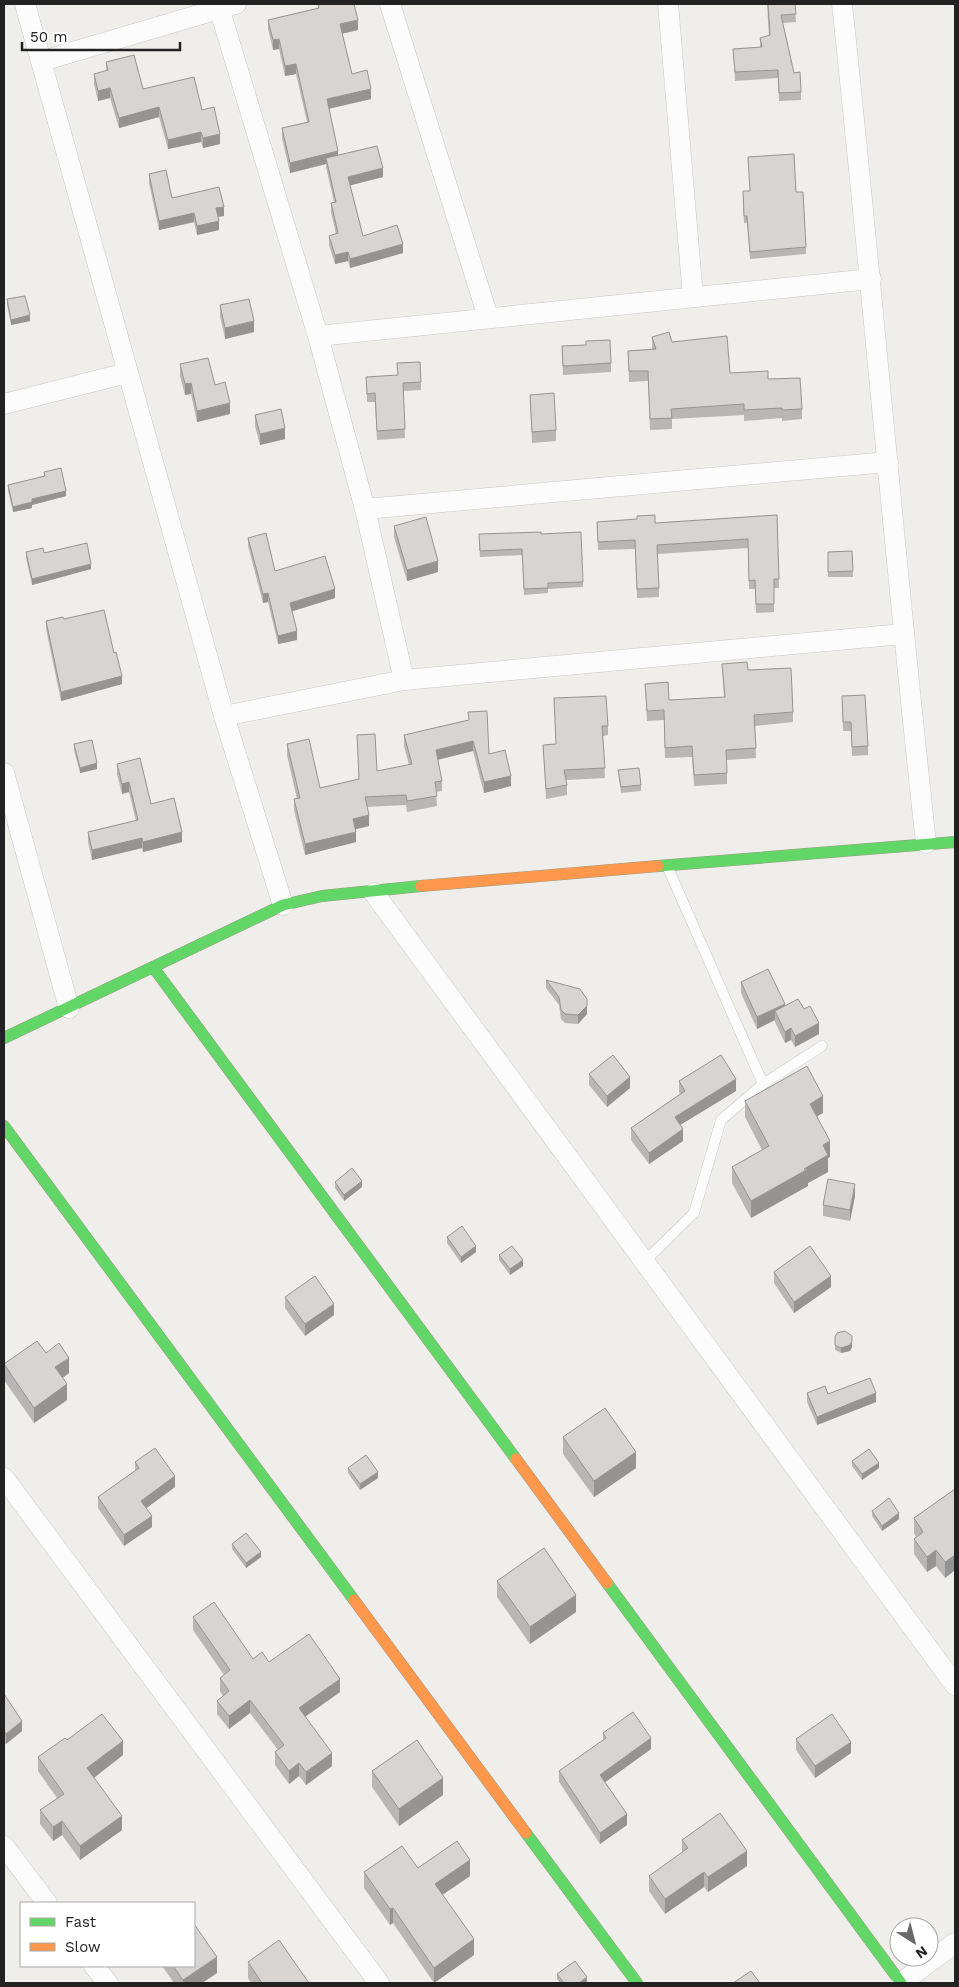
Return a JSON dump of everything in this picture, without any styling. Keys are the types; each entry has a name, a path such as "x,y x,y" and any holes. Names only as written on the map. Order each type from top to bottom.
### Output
{"street":[{"path":"25,4 224,716 283,906"},
{"path":"390,4 488,317"},
{"path":"668,4 693,297"},
{"path":"842,4 871,279 903,634 926,844"},
{"path":"42,61 225,5 365,509 404,680"},
{"path":"318,336 871,279"},
{"path":"4,404 127,373"},
{"path":"365,509 888,462"},
{"path":"224,716 404,680 903,634"},
{"path":"4,773 9,817 69,1008"},
{"path":"4,1038 283,906 322,896 374,893 473,881 955,842"},
{"path":"374,893 955,1685"},
{"path":"153,967 901,1983 955,1943"},
{"path":"4,1126 637,1983"},
{"path":"4,1478 379,1983"},
{"path":"4,1846 46,1902"},
{"path":"95,1967 108,1983"}],"lane":[{"path":"667,865 763,1084"},
{"path":"645,1261 694,1213 721,1120 763,1084 822,1046"}],"building":[{"path":"354,4 358,20 340,24 352,74 367,70 371,89 327,99 338,151 290,163 282,128 309,122 296,64 285,66 279,39 273,40 268,20 319,8 318,5"},
{"path":"768,4 795,4 796,14 781,15 794,73 800,72 801,92 779,93 778,70 735,72 733,49 762,47 760,38 770,35"},
{"path":"134,55 143,89 194,77 202,110 214,107 220,134 203,138 201,132 168,140 159,107 119,118 110,88 98,91 94,74 108,70 106,62"},
{"path":"377,146 383,168 348,177 363,236 397,225 403,244 350,259 348,252 335,255 329,236 338,233 331,203 336,202 326,158"},
{"path":"794,154 796,192 803,192 806,247 750,252 747,216 744,216 743,191 750,191 748,157"},
{"path":"166,170 172,198 219,187 224,207 216,208 219,221 197,226 194,213 159,221 149,174"},
{"path":"25,296 30,315 11,320 7,299"},
{"path":"249,299 254,321 225,328 220,305"},
{"path":"669,332 672,342 727,336 730,373 768,371 768,379 800,378 802,409 744,410 744,404 671,409 672,418 650,419 648,371 629,371 628,351 656,349 652,337"},
{"path":"610,340 611,363 563,366 562,346 586,345 586,341"},
{"path":"208,358 215,385 225,382 230,403 197,411 191,383 185,384 180,364"},
{"path":"420,362 421,382 403,383 405,429 377,431 375,393 367,394 366,377 398,375 397,363"},
{"path":"554,393 556,430 532,432 530,395"},
{"path":"281,409 285,428 260,434 255,415"},
{"path":"61,468 66,491 32,499 32,502 13,507 8,485 45,476 44,472"},
{"path":"655,515 655,523 777,515 779,579 774,579 774,604 756,604 755,580 749,581 748,539 657,545 659,588 637,589 635,540 598,542 597,522 637,519 637,516"},
{"path":"426,517 438,561 407,570 394,526"},
{"path":"541,532 541,534 581,532 583,582 548,583 548,588 524,589 522,549 480,551 479,534"},
{"path":"266,533 275,571 325,556 335,589 290,603 297,631 278,636 268,593 263,594 248,538"},
{"path":"87,543 91,564 32,579 26,552 43,548 44,553"},
{"path":"852,551 853,571 828,572 828,552"},
{"path":"104,610 114,653 116,652 122,676 61,692 46,621"},
{"path":"747,662 748,670 791,668 793,712 754,715 756,748 726,750 727,773 694,775 692,746 665,748 664,710 647,711 645,684 668,682 669,700 725,697 722,664"},
{"path":"865,695 868,746 852,747 851,722 843,722 842,696"},
{"path":"606,696 608,726 602,726 605,768 564,770 567,785 546,789 543,745 556,744 554,698"},
{"path":"487,711 489,754 505,750 511,776 484,782 473,741 436,750 442,781 435,782 437,796 407,801 406,795 365,797 369,815 353,819 356,832 305,844 294,799 300,798 287,744 309,739 320,788 359,779 357,735 375,734 377,771 412,764 404,735 469,720 468,712"},
{"path":"92,740 97,763 80,768 74,744"},
{"path":"140,758 151,804 174,798 182,832 143,842 142,838 92,850 88,832 138,820 129,782 122,784 117,764"},
{"path":"639,768 641,785 621,787 618,770"},
{"path":"768,969 785,1004 757,1017 741,982"},
{"path":"546,980 580,989 587,999 587,1006 578,1015 565,1014 561,1010 559,997"},
{"path":"798,999 804,1009 810,1006 819,1023 795,1036 791,1028 785,1032 775,1011"},
{"path":"613,1055 630,1077 607,1096 589,1074"},
{"path":"721,1055 736,1079 675,1117 683,1129 649,1153 631,1128 685,1091 679,1081"},
{"path":"807,1066 823,1096 810,1104 830,1141 823,1145 828,1155 804,1169 808,1169 751,1201 732,1167 769,1146 745,1101"},
{"path":"352,1168 362,1181 344,1195 335,1182"},
{"path":"828,1179 855,1184 850,1210 823,1205"},
{"path":"462,1226 476,1246 461,1257 447,1237"},
{"path":"512,1246 523,1260 510,1269 499,1255"},
{"path":"810,1246 831,1276 794,1302 774,1272"},
{"path":"315,1276 334,1304 305,1324 285,1297"},
{"path":"845,1331 852,1336 852,1341 850,1345 841,1348 835,1345 835,1337 837,1333"},
{"path":"37,1341 46,1353 59,1343 69,1358 55,1367 67,1384 34,1408 4,1364"},
{"path":"870,1378 876,1393 817,1417 807,1393 825,1386 828,1394"},
{"path":"605,1408 636,1452 594,1481 563,1437"},
{"path":"155,1448 175,1476 141,1501 152,1516 124,1535 98,1497 139,1468 135,1462"},
{"path":"869,1449 879,1463 862,1474 852,1461"},
{"path":"366,1455 378,1472 360,1484 348,1468"},
{"path":"955,1489 955,1555 945,1562 936,1550 927,1557 914,1539 923,1532 914,1518"},
{"path":"889,1498 899,1513 882,1526 872,1511"},
{"path":"246,1533 261,1552 246,1563 232,1544"},
{"path":"544,1548 576,1595 530,1627 497,1581"},
{"path":"214,1602 253,1659 262,1652 269,1662 309,1634 340,1679 299,1708 332,1753 306,1772 299,1763 289,1771 275,1752 284,1745 250,1700 229,1716 217,1701 229,1691 220,1678 230,1670 193,1617"},
{"path":"4,1694 22,1721 6,1734 4,1731"},
{"path":"633,1712 651,1738 600,1775 627,1814 600,1833 559,1771 606,1738 603,1733"},
{"path":"102,1714 123,1741 87,1768 122,1816 80,1846 62,1821 53,1827 40,1810 64,1794 38,1757 65,1738 67,1740"},
{"path":"832,1714 851,1742 815,1766 796,1739"},
{"path":"417,1740 443,1778 399,1809 372,1771"},
{"path":"720,1813 747,1851 708,1877 704,1872 665,1899 649,1876 688,1848 682,1840"},
{"path":"457,1841 470,1860 435,1884 474,1939 434,1968 393,1908 390,1909 364,1872 402,1846 418,1868"},
{"path":"195,1925 217,1957 183,1980 174,1967 195,1967"},
{"path":"279,1940 309,1983 262,1983 248,1962"},
{"path":"575,1961 587,1977 579,1983 564,1983 557,1974"},
{"path":"751,1971 760,1983 733,1983"}],"traffic: fast":[{"path":"658,866 955,842"},
{"path":"4,1038 283,905 322,896 421,886"},
{"path":"153,967 516,1459"},
{"path":"4,1126 354,1600"},
{"path":"607,1583 901,1983"},
{"path":"526,1833 637,1983"}],"traffic: slow":[{"path":"421,886 658,866"},
{"path":"516,1459 607,1583"},
{"path":"354,1600 526,1833"}]}
